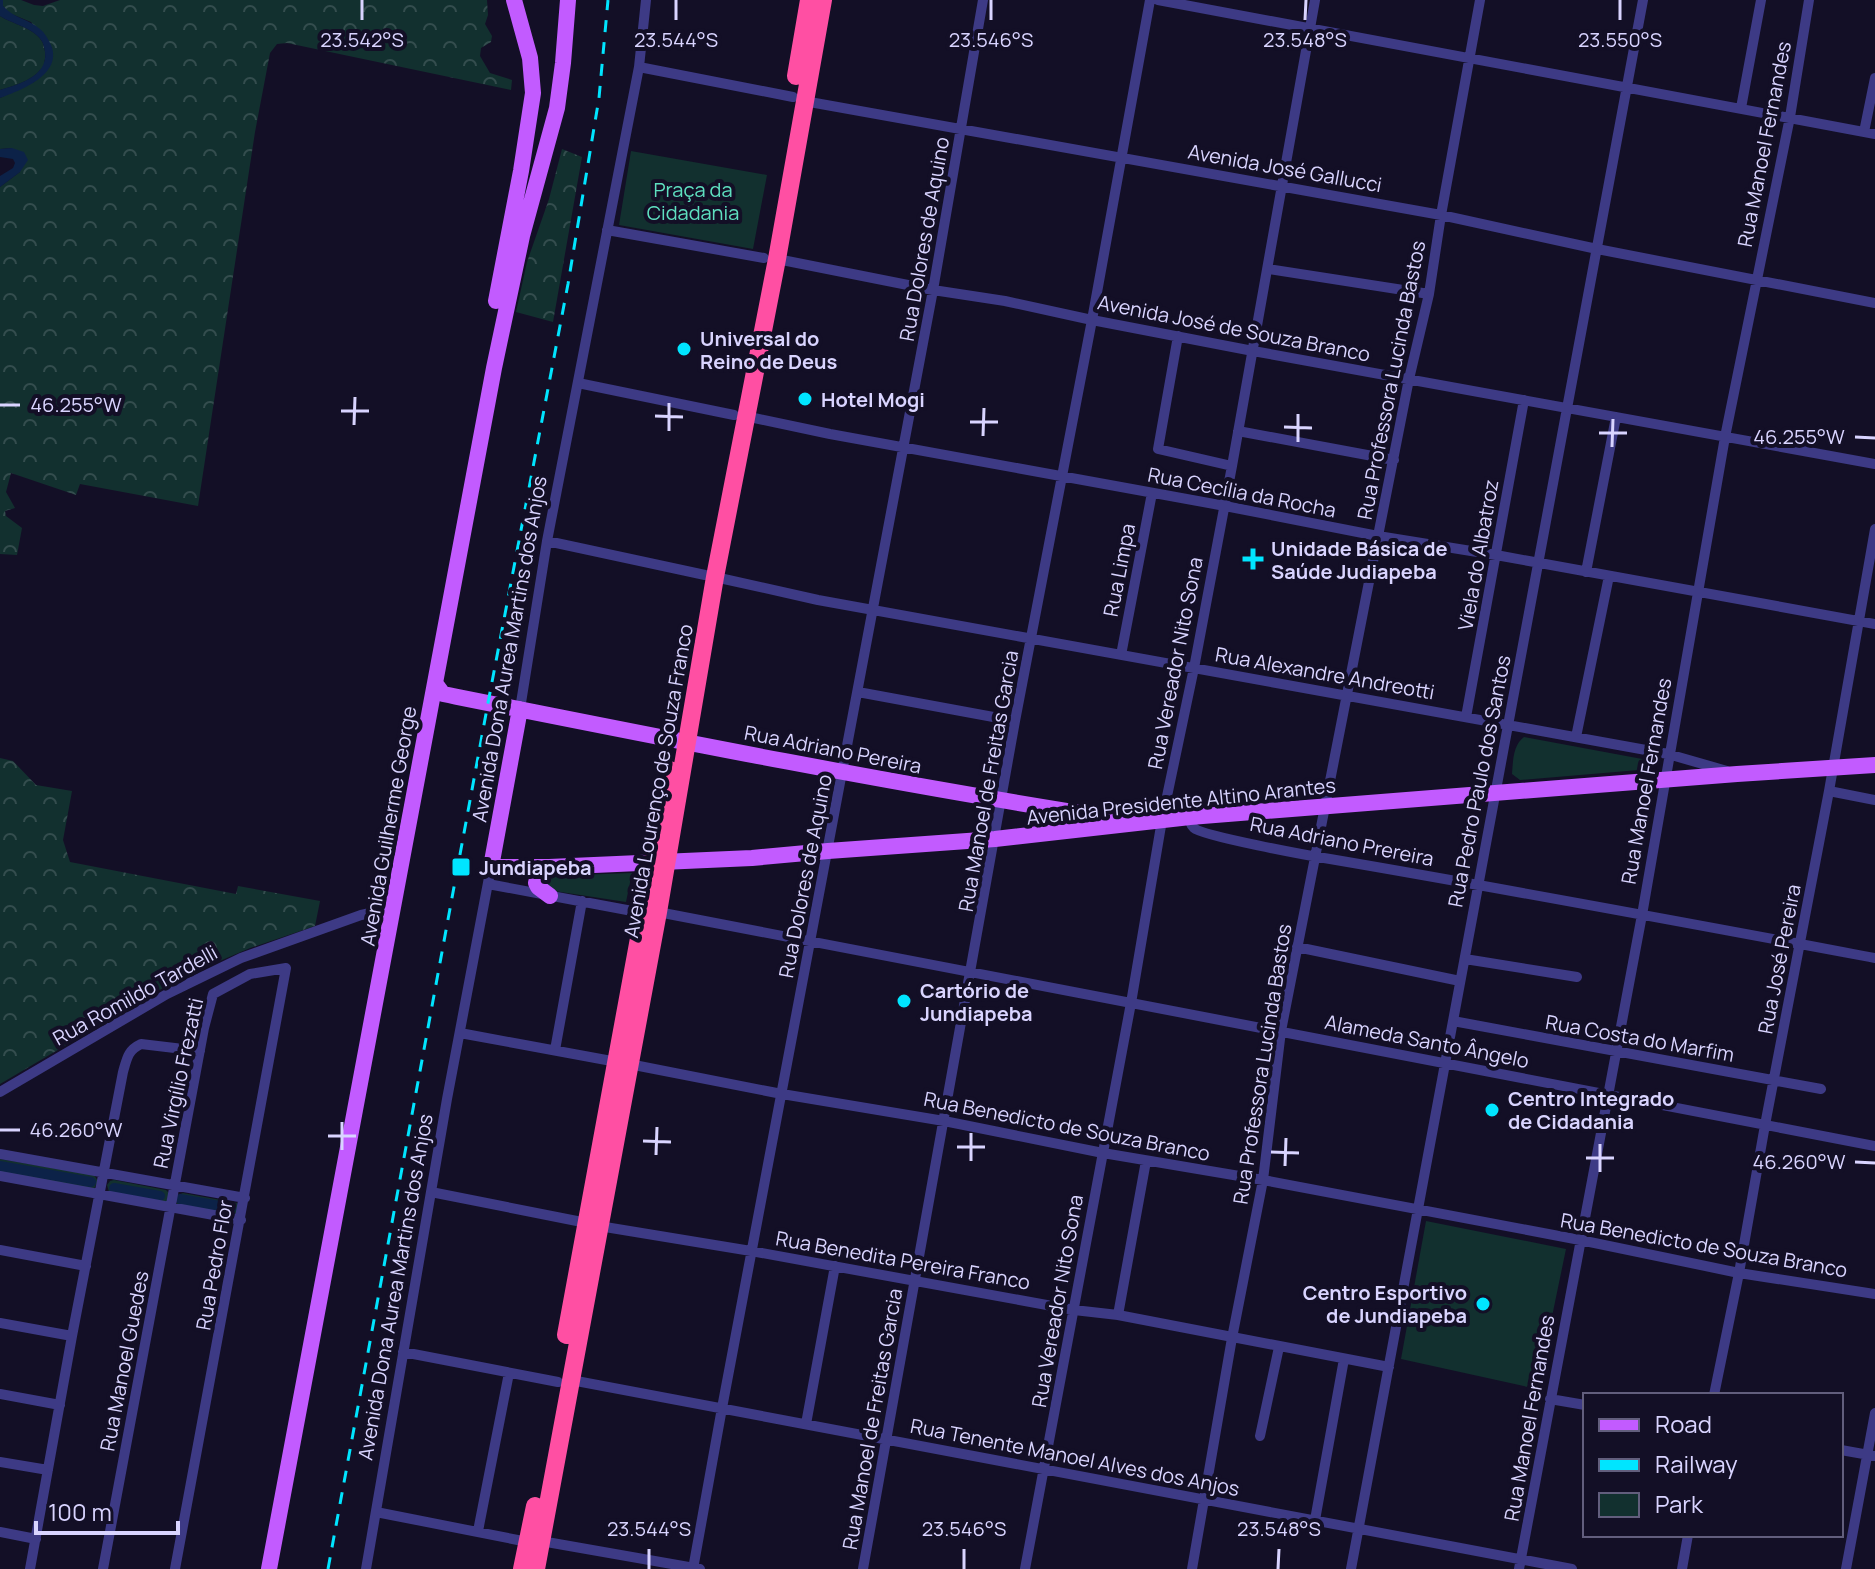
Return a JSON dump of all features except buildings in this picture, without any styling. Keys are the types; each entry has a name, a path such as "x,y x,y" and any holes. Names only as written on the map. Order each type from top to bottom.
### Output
{"highway":[{"name":"Avenida Lourenço de Souza Franco","path":"799,99 809,0"},
{"name":"Avenida Lourenço de Souza Franco","path":"522,1569 534,1541 799,99 823,0"},
{"name":"Avenida Lourenço de Souza Franco","path":"534,1541 536,1569"}],"main road":[{"name":"Avenida Guilherme George","path":"269,1569 533,93 530,58 514,0"},
{"name":"Avenida Guilherme George","path":"259,1569 389,911 437,693 513,273 557,108 568,0"},
{"name":"Rua Adriano Pereira","path":"437,693 1001,801 1140,822"},
{"name":"Avenida Dona Aurea Martins dos Anjos","path":"490,876 520,709"},
{"name":"Avenida Presidente Altino Arantes","path":"490,876 549,867 752,858 995,839 1190,817 1875,765"},
{"path":"549,867 538,875 536,883 550,896"}],"street":[{"name":"Avenida Dona Aurea Martins dos Anjos","path":"520,709 547,541 639,67 646,0"},
{"name":"Rua Dolores de Aquino","path":"695,1569 751,1251 933,290 983,0"},
{"name":"Rua Manoel de Freitas Garcia","path":"863,1569 1015,721 1150,0"},
{"path":"1158,0 1870,133 1875,78"},
{"name":"Rua Vereador Nito Sona","path":"1025,1569 1131,1003 1162,820 1225,506 1315,0"},
{"name":"Rua Professora Lucinda Bastos","path":"1192,1569 1263,1180 1281,1031 1409,379 1429,294 1480,0"},
{"name":"Rua Pedro Paulo dos Santos","path":"1351,1569 1643,0"},
{"path":"1741,108 1761,0"},
{"name":"Rua Manoel Fernandes","path":"1520,1564 1642,915 1725,437 1790,117 1809,0"},
{"name":"Avenida José Gallucci","path":"639,67 799,99 1441,215 1875,303"},
{"name":"Avenida José de Souza Branco","path":"607,230 1005,301 1253,351 1875,464"},
{"path":"1268,269 1429,294"},
{"path":"1178,336 1158,449 1232,466"},
{"name":"Rua Cecília da Rocha","path":"578,383 903,448 1875,624"},
{"name":"Viela do Albatroz","path":"1466,717 1524,400"},
{"path":"1586,572 1616,417"},
{"path":"1238,431 1394,460"},
{"name":"Rua Limpa","path":"1121,655 1152,493"},
{"name":"Rua José Pereira","path":"1714,1393 1829,791 1875,529"},
{"name":"Rua Alexandre Andreotti","path":"547,541 818,600 1668,754 1737,774"},
{"path":"1576,737 1609,576"},
{"path":"858,692 1015,721"},
{"path":"1829,791 1875,800"},
{"name":"Rua Adriano Prereira","path":"1190,817 1195,830 1315,857 1875,958"},
{"name":"Avenida Dona Aurea Martins dos Anjos","path":"366,1569 431,1192 490,876"},
{"name":"Alameda Santo Ângelo","path":"490,876 550,896 811,941 1875,1146"},
{"path":"555,1050 582,901"},
{"name":"Rua Romildo Tardelli","path":"0,1092 167,994 241,958 361,915 389,911"},
{"path":"1297,947 1460,981"},
{"path":"1465,959 1577,977"},
{"name":"Rua Virgílio Frezatti","path":"171,1208 213,994 250,974 286,968"},
{"name":"Rua Pedro Flor","path":"175,1569 286,968"},
{"name":"Rua Costa do Marfim","path":"1453,1021 1821,1089"},
{"name":"Rua Benedicto de Souza Branco","path":"460,1033 1263,1180 1739,1273 1875,1294"},
{"path":"30,1569 123,1072 133,1048 141,1044 200,1051"},
{"path":"0,1154 245,1198"},
{"path":"1118,1315 1146,1161"},
{"path":"0,1176 241,1220"},
{"name":"Rua Benedita Pereira Franco","path":"431,1192 593,1224 1074,1310 1118,1315 1389,1367"},
{"name":"Rua Manoel Guedes","path":"103,1569 171,1208"},
{"path":"0,1250 86,1266"},
{"path":"806,1424 835,1266"},
{"path":"0,1323 72,1336"},
{"path":"1260,1436 1279,1347"},
{"name":"Rua Tenente Manoel Alves dos Anjos","path":"403,1352 722,1408 1315,1520 1520,1564 1572,1569"},
{"path":"1315,1520 1344,1359"},
{"path":"478,1531 509,1373"},
{"path":"0,1394 60,1405"},
{"path":"1550,1399 1583,1405"},
{"path":"1846,1569 1871,1456 1875,1413"},
{"path":"1843,1450 1871,1456"},
{"path":"0,1462 48,1470"},
{"path":"376,1512 695,1569"},
{"path":"0,1532 36,1539"},
{"path":"1682,1569 1688,1537"}],"green space":[{"path":"3,0 21,0 43,6 60,0 487,0 485,24 492,36 491,42 481,48 480,56 490,73 512,80 511,90 287,43 277,44 270,53 255,132 198,506 80,484 76,495 11,473 6,492 15,508 5,511 6,516 22,528 17,555 0,554 0,187 20,172 12,148 0,149 0,98 34,82 52,48 31,22 9,13 3,6"},
{"path":"0,16 38,36 45,57 43,65 32,77 0,90"},
{"path":"562,149 582,157 553,322 516,312 527,262"},
{"name":"Praça da Cidadania","path":"631,151 767,175 753,249 619,225"},
{"path":"1524,737 1653,761 1651,769 1520,780 1512,774 1516,749"},
{"path":"0,758 13,761 36,785 72,791 63,840 70,862 236,894 238,886 320,901 315,926 250,948 180,978 0,1084"},
{"path":"632,873 626,902 554,891 543,885 545,877 550,876"},
{"path":"0,1159 94,1175 98,1181 94,1189 0,1173"},
{"path":"114,1180 166,1190 169,1193 167,1201 164,1203 109,1192 107,1185"},
{"path":"183,1193 237,1203 238,1210 234,1216 177,1205 176,1196"},
{"name":"Centro Esportivo de Jundiapeba","path":"1426,1221 1566,1249 1537,1389 1401,1359"}],"water":[{"path":"0,0 3,0 7,10 42,31 53,55 46,72 38,79 0,98 0,90 25,81 39,71 45,57 38,36 0,16"},
{"path":"12,148 24,152 28,160 20,172 0,187 0,176 13,168 15,163 13,159 0,157 0,149"}],"waterway":[{"path":"0,1166 91,1182"},
{"path":"114,1188 160,1196"},
{"path":"180,1199 231,1208"}],"railway":[{"path":"328,1569 568,284 599,98 608,0"}],"place":[{"name":"Universal do Reino de Deus","path":"684,349"},
{"name":"Hotel Mogi","path":"805,399"},
{"name":"Unidade Básica de Saúde Judiapeba","path":"1253,559"},
{"name":"Jundiapeba","path":"461,867"},
{"name":"Cartório de Jundiapeba","path":"904,1001"},
{"name":"Centro Integrado de Cidadania","path":"1492,1110"},
{"name":"Centro Esportivo de Jundiapeba","path":"1483,1304"}]}
